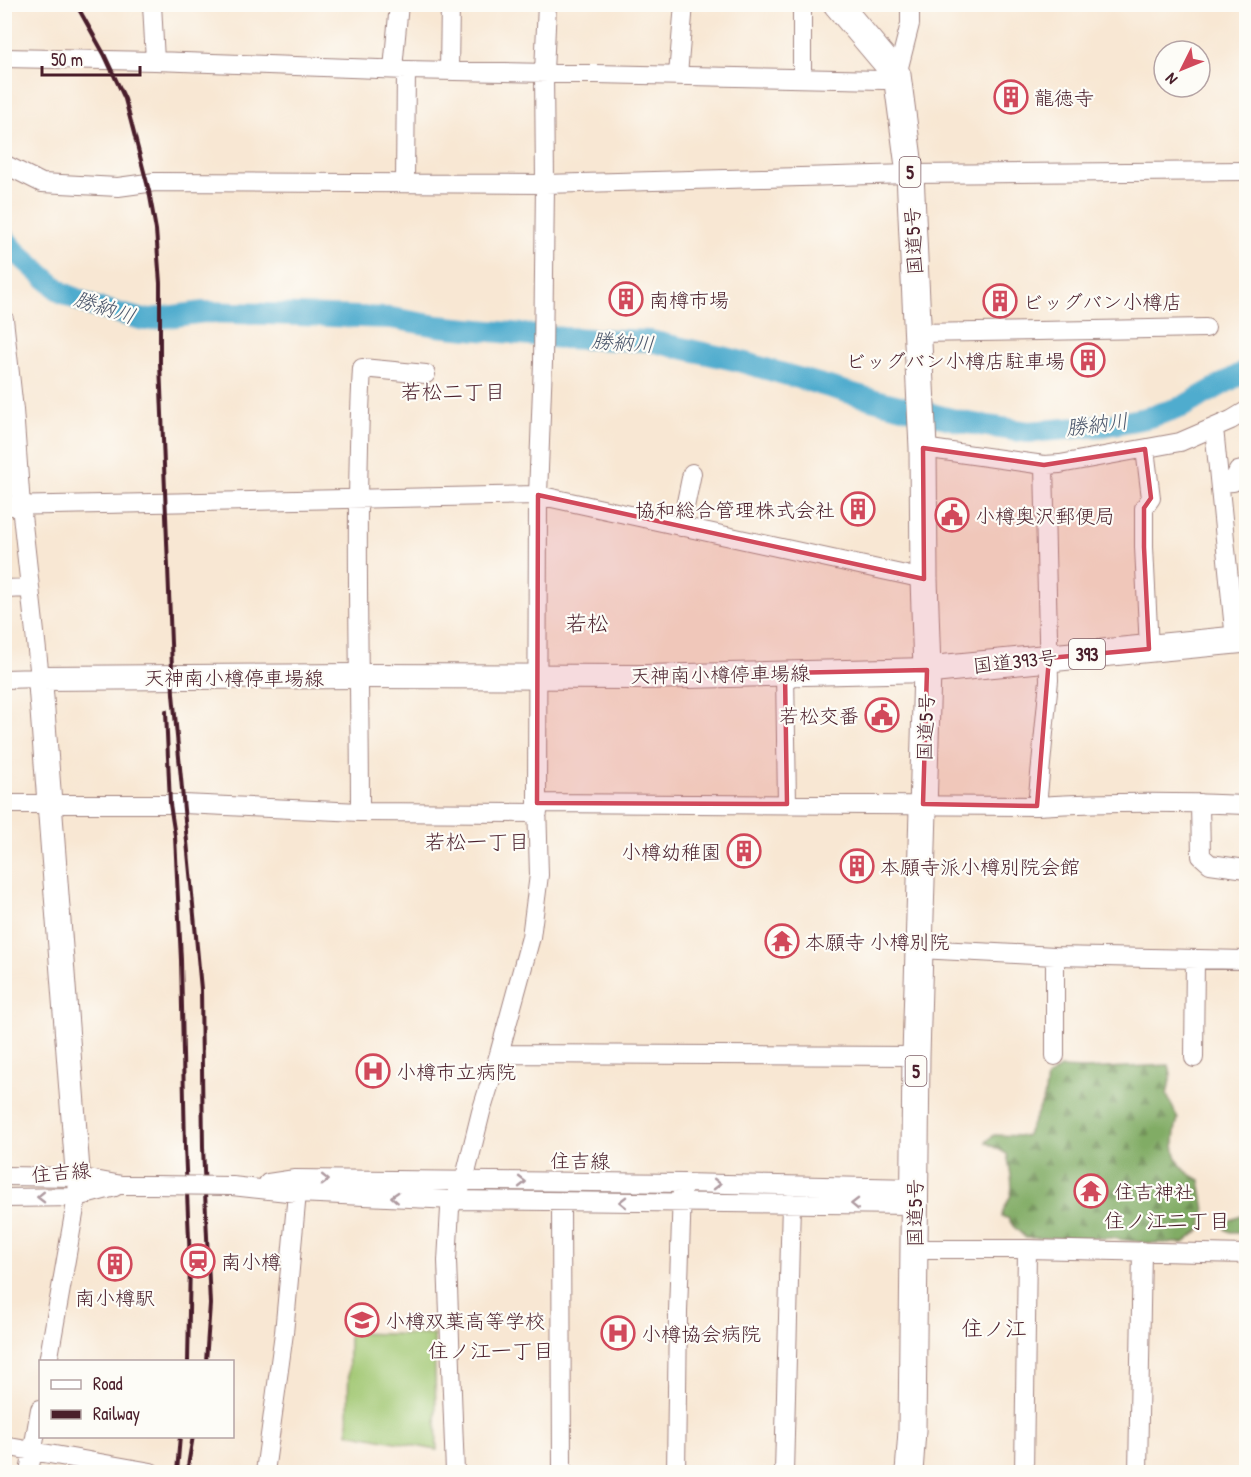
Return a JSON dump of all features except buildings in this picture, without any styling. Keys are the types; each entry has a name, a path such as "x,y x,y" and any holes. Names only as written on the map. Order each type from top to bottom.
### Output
{"highway":[{"path":"837,4 897,75"},
{"name":"国道5号","path":"897,75 910,174 923,448 927,670 916,1056 912,1431 909,1473"},
{"name":"国道393号","path":"927,670 1241,639"}],"main road":[{"name":"天神南小樽停車場線","path":"40,678 646,677 927,670"},
{"path":"40,678 78,1187"}],"street":[{"path":"152,4 155,61"},
{"path":"399,4 399,70 405,182"},
{"path":"449,70 450,4"},
{"path":"455,1473 447,1262 450,1209 464,1182 481,1112 531,937 539,875 538,495 543,362 544,72 547,4"},
{"path":"678,75 684,4"},
{"path":"802,4 802,78"},
{"path":"4,58 399,70 883,80 897,75 910,24 910,4"},
{"path":"4,164 42,183 107,186 155,182 545,184 910,174 1246,171"},
{"path":"4,319 13,506 29,588 40,678 4,679"},
{"path":"917,333 1206,328"},
{"path":"360,812 357,500 362,368 426,374"},
{"path":"923,448 1044,465 1180,442 1246,411"},
{"path":"1214,428 1241,639"},
{"path":"1145,449 1151,498 1144,508 1149,649"},
{"path":"1038,806 1049,680 1044,465"},
{"path":"1220,483 1233,482 1238,471 1246,469"},
{"path":"681,526 692,473"},
{"path":"13,506 538,495 924,579"},
{"path":"4,589 29,588"},
{"path":"785,673 788,804"},
{"path":"4,804 183,804 360,812 788,804 1038,806 1082,803 1200,803 1246,805"},
{"path":"1200,803 1201,856 1210,864 1246,869"},
{"path":"919,949 935,948 1055,956 1246,960"},
{"path":"1055,956 1055,1056"},
{"path":"1194,1058 1195,959"},
{"path":"499,1054 916,1056"},
{"name":"住吉線","path":"4,1176 78,1187"},
{"name":"住吉線","path":"239,1186 295,1179 683,1183 913,1196"},
{"path":"676,1473 683,1183"},
{"name":"住吉線","path":"4,1198 78,1187 122,1185 239,1186 297,1193 454,1200 790,1203 913,1196"},
{"path":"48,1360 78,1187"},
{"path":"265,1473 284,1333 297,1193"},
{"path":"561,1201 562,1473"},
{"path":"784,1473 790,1203"},
{"path":"914,1249 1246,1254"},
{"path":"1024,1473 1027,1249"},
{"path":"1138,1473 1142,1251"},
{"path":"29,1473 39,1415"},
{"path":"4,1446 121,1470 151,1473"}],"highlighted area":[{"path":"923,448 1044,465 1145,449 1151,498 1144,508 1149,649 1049,658 1037,806 923,804 927,670 785,673 787,804 537,803 538,495 924,579"}],"green space":[{"path":"1169,1065 1171,1075 1167,1095 1178,1119 1174,1138 1175,1152 1184,1169 1200,1180 1205,1211 1201,1229 1184,1243 1148,1243 1110,1238 1026,1238 1008,1218 1002,1217 1012,1189 1007,1154 986,1142 994,1135 1026,1136 1044,1099 1047,1078 1060,1068"},
{"path":"1246,1214 1246,1232 1230,1232 1225,1229 1225,1222"},
{"path":"349,1333 434,1335 437,1450 348,1433"}],"waterway":[{"name":"勝納川","path":"4,238 16,252 61,292 92,306 144,320 204,312 391,318 437,326 563,338 650,341 735,360 871,399 967,423 1028,432 1103,426 1146,418 1182,407 1246,371"}],"railway":[{"path":"76,4 104,54 125,99 149,191 156,230 160,283 160,363 173,694 201,989 203,1147 210,1304 206,1360"},
{"path":"166,711 181,960 190,1262 188,1360"},
{"path":"177,1472 180,1438"},
{"path":"187,1472 193,1438"}],"place":[{"name":"龍徳寺","path":"1011,97"},
{"name":"南樽市場","path":"626,299"},
{"name":"ビッグバン小樽店","path":"1000,301"},
{"name":"ビッグバン小樽店駐車場","path":"1088,360"},
{"name":"協和総合管理株式会社","path":"858,509"},
{"name":"小樽奥沢郵便局","path":"952,515"},
{"name":"若松交番","path":"882,715"},
{"name":"小樽幼稚園","path":"744,851"},
{"name":"本願寺派小樽別院会館","path":"857,866"},
{"name":"本願寺 小樽別院","path":"782,941"},
{"name":"小樽市立病院","path":"373,1071"},
{"name":"住吉神社","path":"1091,1191"},
{"name":"南小樽","path":"198,1261"},
{"name":"南小樽駅","path":"115,1264"},
{"name":"小樽双葉高等学校","path":"362,1320"},
{"name":"小樽協会病院","path":"618,1333"}],"district":[{"name":"若松二丁目","path":"453,391"},
{"name":"若松","path":"587,623"},
{"name":"若松一丁目","path":"477,841"},
{"name":"住ノ江二丁目","path":"1167,1220"},
{"name":"住ノ江","path":"994,1328"},
{"name":"住ノ江一丁目","path":"491,1350"}]}
